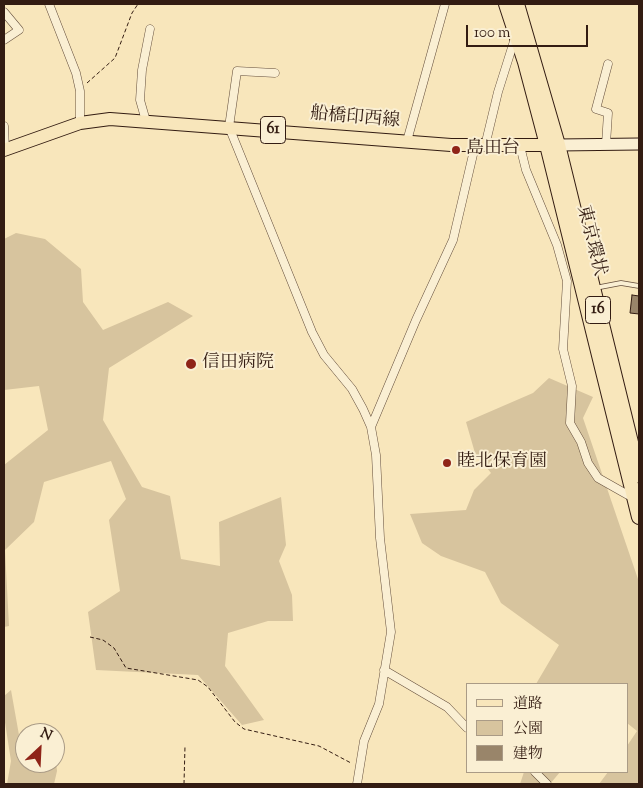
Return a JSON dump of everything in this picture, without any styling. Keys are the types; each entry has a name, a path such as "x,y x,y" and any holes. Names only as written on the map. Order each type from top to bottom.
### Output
{"highway":[{"name":"東京環状","path":"515,4 516,34 553,145 639,517"},
{"name":"東京環状","path":"515,4 593,288 639,475"}],"main road":[{"name":"船橋印西線","path":"4,150 80,123 110,119 480,146 553,145"}],"street":[{"path":"48,4 76,73 80,91 80,123"},
{"path":"407,141 445,4"},
{"path":"4,12 20,30 4,40"},
{"path":"146,121 140,100 142,70 150,29"},
{"path":"371,427 424,302 453,240 480,146 516,34"},
{"path":"606,144 608,113 596,109 608,64"},
{"path":"275,73 237,71 229,127 312,332 324,355 352,389 371,427 376,455 380,538 391,632 379,704 364,741 358,766 357,784"},
{"path":"4,126 4,150"},
{"path":"553,145 639,144"},
{"path":"520,146 526,170 557,245 568,281 563,349 572,386 570,423 581,442 588,462 598,478 628,494"},
{"path":"384,670 447,707 466,727"},
{"path":"536,773 547,784"}],"lane":[{"path":"593,288 621,283 639,286"}],"path":[{"path":"80,91 115,58 132,13 138,4"},
{"path":"90,637 103,640 114,648 126,668 198,680 208,688 235,722 244,729 319,746 358,766"},
{"path":"184,784 185,746"}],"green space":[{"path":"16,233 45,239 81,269 83,302 103,330 168,302 193,316 109,368 103,420 142,487 170,496 181,559 220,566 219,522 281,497 286,545 279,561 292,595 293,621 268,621 228,633 225,666 264,720 242,725 198,675 96,670 88,612 120,591 109,520 126,499 111,461 44,482 34,522 5,550 9,626 4,627 4,465 48,430 39,386 4,390 4,239"},
{"path":"549,378 593,397 583,418 639,582 639,784 599,784 607,773 628,773 628,744 637,731 628,724 628,683 537,683 559,645 501,603 485,572 441,556 422,543 410,514 466,510 474,490 491,473 475,453 466,422 533,393"},
{"path":"11,690 17,723 15,723 15,773 57,773 54,784 7,784 11,761 4,716 4,696"},
{"path":"524,773 559,773 550,784 520,784"}],"building":[{"path":"632,295 639,296 639,314 630,313"}],"place":[{"name":"島田台","path":"456,150"},
{"name":"信田病院","path":"191,364"},
{"name":"睦北保育園","path":"447,463"}]}
